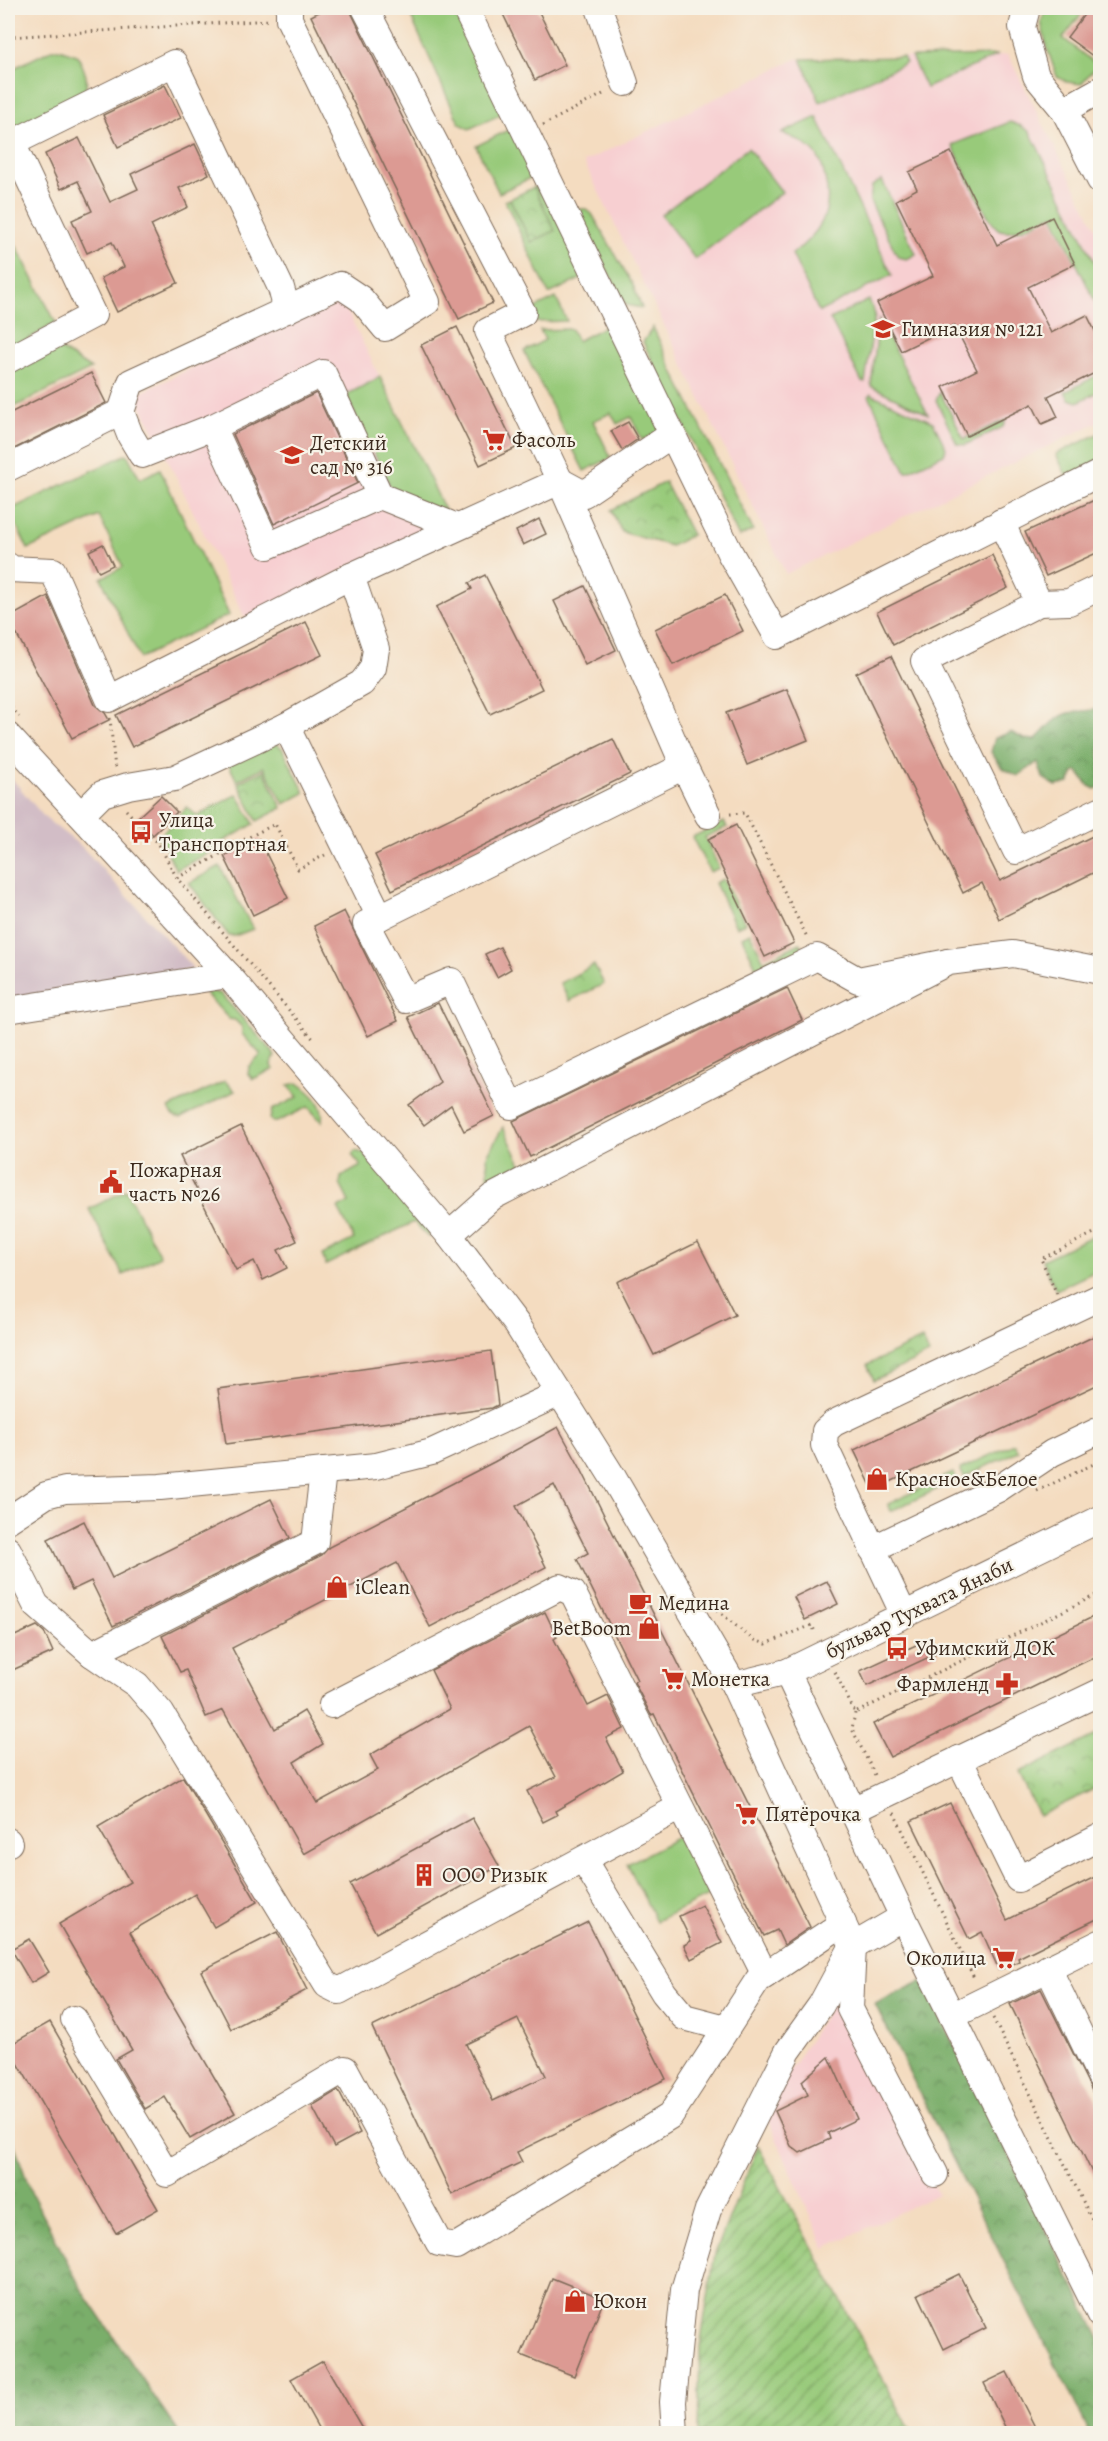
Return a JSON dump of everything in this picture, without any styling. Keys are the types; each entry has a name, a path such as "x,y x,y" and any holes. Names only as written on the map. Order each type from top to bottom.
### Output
{"street":[{"path":"365,8 523,314 488,331 561,481 684,766 708,815"},
{"path":"465,8 730,553 777,636 1101,473"},
{"path":"599,8 625,83"},
{"path":"1027,8 1022,27 1036,76 1064,110 1101,180"},
{"path":"289,13 428,302 385,328 361,299 340,285 131,382 121,412 130,435 142,455 213,427 323,373 380,496 457,527"},
{"path":"8,360 93,315 12,143 174,63 281,288 287,310"},
{"path":"1064,110 1101,90"},
{"path":"8,468 121,412"},
{"path":"213,427 268,546 380,496"},
{"path":"561,481 584,494 672,435"},
{"path":"8,566 9,569 53,571 109,699 351,576 561,481"},
{"path":"1001,522 1039,603"},
{"path":"82,814 102,794 128,786 175,778 286,726 362,683 373,668 376,649 351,576"},
{"path":"1101,587 1069,602 1039,603 924,661 1016,851 1101,810"},
{"path":"286,726 380,917"},
{"path":"8,736 228,975 450,1235 516,1323 614,1479 734,1685 848,1934 850,2009 935,2174"},
{"path":"684,766 366,924 406,1000 451,981 511,1106 817,957 858,980 948,962 1013,954 1101,971"},
{"path":"450,1235 492,1197 948,962"},
{"path":"8,1032 16,1009 228,975"},
{"path":"904,1615 824,1445 823,1437 828,1427 1101,1297"},
{"path":"8,1520 46,1495 65,1490 160,1487 376,1466 432,1452 560,1393"},
{"path":"872,1549 998,1489 1052,1453 1101,1430"},
{"path":"93,1654 315,1542 323,1471"},
{"name":"бульвар Тухвата Янаби","path":"734,1685 787,1672 1101,1519"},
{"path":"8,1550 36,1605 93,1654 137,1685 161,1713 327,1986 339,1991 680,1807"},
{"path":"332,1705 560,1587 573,1593 765,1975"},
{"path":"787,1672 903,1917 1101,2315"},
{"path":"853,1810 1101,1692"},
{"path":"959,1760 1018,1879 1101,1837"},
{"path":"586,1866 664,1993 684,2017 726,2028"},
{"path":"74,2019 167,2174 345,2069 439,2242 456,2246 670,2116 758,1980 848,1934 903,1917"},
{"path":"675,2433 673,2402 684,2290 708,2210 788,2051 821,2005 848,1934"},
{"path":"952,2016 1101,1943"},
{"path":"1048,1968 1101,2076"}],"path":[{"path":"8,37 289,13"},
{"path":"8,23 12,17"},
{"path":"525,134 625,83"},
{"path":"109,699 115,773"},
{"path":"708,815 745,813 817,957"},
{"path":"177,878 219,855 223,850 275,824 298,869 345,844"},
{"path":"1065,1313 1041,1259 1101,1230"},
{"path":"855,1713 1101,1593"},
{"path":"752,1640 766,1644 812,1625 819,1639"},
{"path":"834,1671 855,1713 852,1729 1101,2236"}],"shaded area":[{"name":"Гимназия № 121","path":"1008,55 1100,236 1100,421 786,574 584,162 796,59"},
{"name":"Детский сад № 316","path":"340,296 449,518 245,618 136,395"},
{"path":"8,774 45,818 82,847 194,969 8,1000"},
{"path":"834,2001 845,2009 938,2194 825,2248 764,2111"}],"green space":[{"path":"407,8 460,8 505,102 502,114 469,129 459,123"},
{"path":"1046,8 1086,8 1063,38 1097,65 1081,84 1067,82 1057,77 1041,22"},
{"path":"53,49 77,55 87,83 81,100 8,134 8,71"},
{"path":"998,55 926,88 911,57"},
{"path":"903,57 906,63 820,102 801,59"},
{"path":"817,117 892,275 819,312 792,254 810,239 826,212 827,190 824,174 817,155 808,146 782,133"},
{"path":"1010,122 1030,132 1100,273 1100,312 1053,215 1014,231 1000,230 989,217 967,177 952,145"},
{"path":"514,127 537,175 499,193 476,146"},
{"path":"748,148 782,192 695,259 661,215"},
{"path":"882,180 916,254 907,259 898,257 870,201 872,186"},
{"path":"542,183 587,276 549,294 505,201 510,199 531,242 554,231 534,187"},
{"path":"534,187 555,231 531,242 510,199"},
{"path":"579,209 586,209 592,214 633,285 642,308 626,305 578,215"},
{"path":"8,230 56,323 8,351"},
{"path":"556,298 567,321 536,322 531,310"},
{"path":"869,300 875,314 865,382 862,382 830,319"},
{"path":"879,319 928,414 871,386"},
{"path":"610,324 663,430 642,440 631,417 617,424 611,413 593,421 611,458 584,471 524,351 545,340 540,330 571,329 577,341"},
{"path":"653,327 753,530 739,537 643,342"},
{"path":"60,349 91,369 8,410 8,374"},
{"path":"1100,374 1100,391 1078,402 1069,399 1065,392"},
{"path":"380,377 447,514 392,490 348,400 348,394"},
{"path":"940,392 964,439 1006,420 1003,427 965,445 957,444 936,400"},
{"path":"871,394 933,422 946,448 944,454 906,472 869,396"},
{"path":"1100,433 1100,466 1069,481 1056,454"},
{"path":"127,454 140,479 160,469 229,615 140,658 101,578 123,567 99,516 28,549 9,510"},
{"path":"665,482 692,535 671,546 622,532 611,510"},
{"path":"1100,708 1100,787 1095,789 1089,786 1077,771 1069,783 1056,786 1043,778 1038,762 1018,776 1002,768 991,752 995,738 1011,732 1024,739 1035,740 1061,716"},
{"path":"272,741 282,748 305,793 284,804 264,767 237,781 228,763"},
{"path":"264,770 282,808 257,821 238,783"},
{"path":"237,794 254,824 217,845 217,849 176,870 163,843 158,838 187,807 197,816"},
{"path":"724,822 727,827 705,837 719,868 710,872 692,837"},
{"path":"220,866 253,929 235,936 229,936 189,883"},
{"path":"723,879 745,923 736,927 715,883"},
{"path":"750,933 764,961 800,943 804,952 762,972 758,971 742,937"},
{"path":"594,965 604,984 569,1001 560,983"},
{"path":"205,993 221,994 271,1050 275,1056 271,1066 274,1069 253,1079 248,1074 249,1067 261,1055 242,1034 242,1027 235,1020 229,1019"},
{"path":"225,1081 235,1091 181,1118 171,1112 169,1108"},
{"path":"298,1083 313,1095 319,1104 322,1122 308,1107 273,1122 270,1119 272,1110 298,1097 288,1085"},
{"path":"503,1127 523,1168 489,1186 487,1156"},
{"path":"355,1151 363,1153 431,1229 428,1237 414,1222 326,1265 322,1255 354,1239 338,1208 349,1202 340,1184 341,1177 361,1166 352,1155"},
{"path":"126,1190 160,1256 123,1275 89,1209"},
{"path":"1100,1232 1100,1269 1056,1290 1042,1260"},
{"path":"922,1339 929,1354 874,1380 867,1365"},
{"path":"1014,1444 1018,1451 964,1477 960,1469"},
{"path":"953,1473 957,1480 891,1511 888,1504"},
{"path":"1098,1734 1100,1786 1039,1816 1018,1774"},
{"path":"685,1834 714,1893 656,1921 627,1864"},
{"path":"922,1981 1100,2339 1100,2433 1090,2433 875,2004"},
{"path":"8,2127 31,2192 82,2290 179,2433 8,2433"},
{"path":"758,2146 912,2433 698,2433 700,2346 715,2254"}],"building":[{"path":"327,8 349,8 493,303 459,319 311,16"},
{"path":"500,8 537,8 565,65 535,80"},
{"path":"1089,8 1101,8 1101,62 1067,37"},
{"path":"165,85 181,118 118,147 103,115"},
{"path":"79,138 110,202 138,189 131,174 195,144 209,174 179,188 188,207 151,225 178,283 117,312 101,278 124,267 112,242 87,253 72,220 92,211 78,181 61,189 45,154"},
{"path":"951,152 997,245 1052,217 1075,264 1028,287 1051,333 1087,315 1101,343 1101,370 1048,396 1058,417 1042,424 1032,404 967,436 943,387 977,370 954,325 901,351 877,303 933,276 896,200 917,189 909,172"},
{"path":"457,327 516,448 480,465 421,345"},
{"path":"91,373 106,403 8,452 8,414"},
{"path":"316,393 358,483 274,524 233,434"},
{"path":"628,422 638,439 622,450 611,431"},
{"path":"1101,497 1101,551 1046,576 1025,532"},
{"path":"539,519 546,534 523,545 516,531"},
{"path":"103,544 113,565 99,572 89,551"},
{"path":"992,555 1008,588 893,645 877,612"},
{"path":"485,575 542,689 490,714 436,607 472,589 469,583"},
{"path":"585,586 616,650 585,665 554,601"},
{"path":"725,595 743,631 673,665 655,629"},
{"path":"48,596 95,705 105,713 109,720 72,738 8,618"},
{"path":"306,622 322,655 132,747 116,715"},
{"path":"891,656 1000,881 1101,832 1101,869 999,919 982,883 963,893 856,673"},
{"path":"787,689 808,740 747,765 726,713"},
{"path":"613,739 630,774 392,890 375,855"},
{"path":"161,796 177,812 153,835 137,818"},
{"path":"736,825 794,943 765,957 708,839"},
{"path":"259,839 288,898 253,915 224,856"},
{"path":"344,911 398,1021 368,1036 314,926"},
{"path":"500,947 511,969 497,977 485,954"},
{"path":"787,988 802,1020 530,1157 513,1121"},
{"path":"438,1003 494,1116 464,1131 451,1105 424,1125 409,1105 440,1082 408,1017"},
{"path":"241,1126 297,1241 278,1250 287,1268 263,1280 254,1261 236,1270 180,1156"},
{"path":"698,1242 735,1315 654,1355 617,1282"},
{"path":"1101,1333 1101,1383 873,1490 854,1450"},
{"path":"491,1351 498,1405 492,1408 226,1444 218,1389"},
{"path":"558,1427 810,1927 784,1945 777,1930 764,1936 654,1714 651,1715 634,1682 637,1680 577,1559 588,1553 554,1485 516,1506 546,1567 430,1627 397,1563 232,1648 275,1729 304,1711 323,1744 294,1762 317,1803 378,1770 370,1755 450,1709 431,1670 545,1612 557,1637 554,1639 588,1706 608,1696 624,1729 606,1738 623,1771 555,1811 557,1815 543,1822 527,1791 556,1777 529,1726 304,1854 223,1710 206,1717 186,1670 180,1672 162,1636 322,1555 329,1547"},
{"path":"271,1499 290,1538 113,1626 91,1581 72,1590 48,1539 84,1521 112,1578"},
{"path":"827,1581 838,1604 805,1620 794,1597"},
{"path":"1101,1613 1101,1654 890,1757 873,1724"},
{"path":"37,1626 44,1632 53,1652 8,1672 8,1639"},
{"path":"931,1638 938,1653 867,1686 860,1671"},
{"path":"183,1777 257,1902 214,1927 195,1894 130,1932 235,2113 190,2139 165,2097 145,2109 116,2059 132,2050 59,1924 130,1882 98,1827"},
{"path":"950,1803 1007,1920 1101,1874 1101,1917 1018,1958 1019,1961 999,1970 982,1932 969,1939 911,1821"},
{"name":"ООО Ризык","path":"472,1818 499,1866 376,1933 350,1884"},
{"path":"702,1905 722,1943 691,1959 684,1945 691,1941 679,1916"},
{"path":"588,1922 666,2079 517,2152 522,2162 452,2195 372,2027","holes":["518,2019 546,2076 493,2101 466,2044"]},
{"path":"277,1932 307,1990 231,2029 201,1971"},
{"path":"29,1939 49,1972 31,1983 11,1949"},
{"path":"1041,1989 1101,2109 1101,2191 1010,2004"},
{"path":"50,2022 158,2209 116,2233 8,2046"},
{"path":"829,2057 857,2119 828,2133 830,2139 800,2153 791,2146 775,2111 808,2095 802,2081"},
{"path":"338,2090 360,2133 334,2147 312,2106"},
{"path":"959,2274 986,2328 944,2349 918,2294"},
{"path":"552,2278 604,2299 574,2376 521,2355"},
{"path":"323,2361 365,2433 321,2433 291,2379"},
{"path":"1007,2372 1038,2433 1008,2433 984,2383"}],"place":[{"name":"Гимназия № 121","path":"883,329"},
{"name":"Фасоль","path":"494,440"},
{"name":"Детский сад № 316","path":"292,455"},
{"name":"Улица Транспортная","path":"141,832"},
{"name":"Пожарная часть №26","path":"111,1182"},
{"name":"Красное&Белое","path":"877,1479"},
{"name":"iClean","path":"337,1587"},
{"name":"Медина","path":"640,1603"},
{"name":"BetBoom","path":"649,1628"},
{"name":"Уфимский ДОК","path":"897,1648"},
{"name":"Монетка","path":"673,1679"},
{"name":"Фармленд","path":"1007,1684"},
{"name":"Пятёрочка","path":"747,1814"},
{"name":"ООО Ризык","path":"424,1875"},
{"name":"Околица","path":"1004,1958"},
{"name":"Юкон","path":"575,2301"}]}
